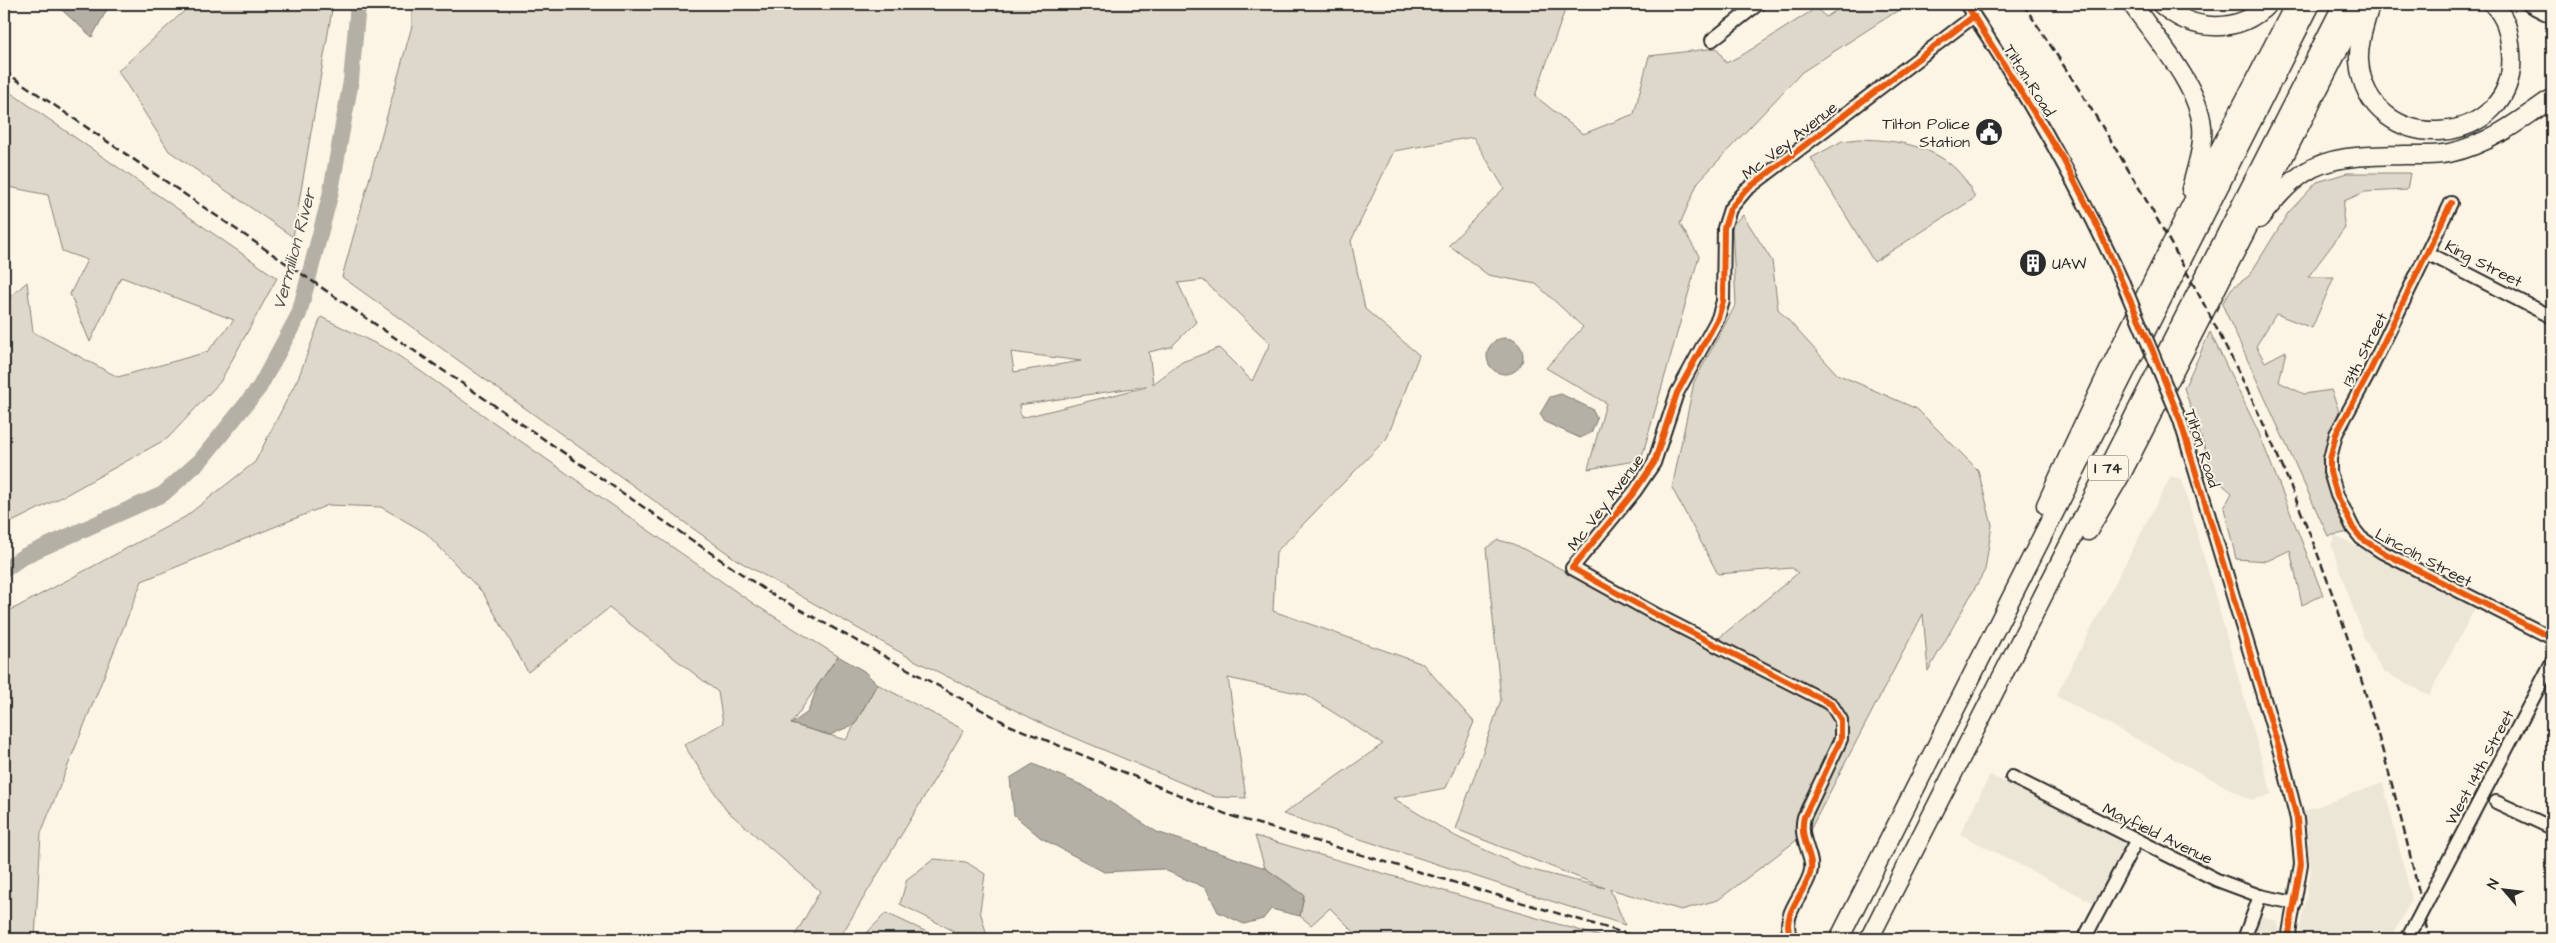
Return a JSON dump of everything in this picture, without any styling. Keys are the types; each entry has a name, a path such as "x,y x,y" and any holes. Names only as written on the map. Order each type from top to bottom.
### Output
{"highway":[{"path":"2132,4 2195,99 2202,125 2202,149 2182,222"},
{"path":"2161,4 2172,14 2195,24 2216,27 2236,23 2259,13 2268,4"},
{"path":"1939,740 2085,419 2182,222 2295,4"},
{"name":"I 74","path":"1839,939 2311,4"},
{"name":"I 74","path":"1875,936 2023,636 2343,4"},
{"path":"2023,636 2061,577 2123,471 2362,4"},
{"path":"2370,4 2362,34 2359,61 2365,85 2378,107 2394,121 2417,131 2438,132 2461,128 2480,118 2496,103 2507,85 2512,65 2509,31 2505,16 2493,4"},
{"path":"2228,265 2277,197 2304,172 2326,162 2353,158 2448,154 2467,149 2482,144 2552,98"}],"main road":[{"path":"2530,4 2552,15"}],"street":[{"path":"1712,40 1758,4"},
{"name":"Tilton Road","path":"1966,4 2063,159 2094,219 2180,420 2283,762 2297,819 2301,864 2288,939"},
{"name":"Mc Vey Avenue","path":"1791,939 1787,929 1790,913 1811,874 1811,862 1801,828 1841,739 1841,720 1831,704 1654,614 1572,568 1635,491 1654,463 1677,393 1718,318 1723,301 1724,228 1730,209 1746,190 1974,16"},
{"name":"13th Street","path":"2330,459 2336,434 2367,377 2451,203"},
{"name":"King Street","path":"2427,253 2552,316"},
{"name":"Lincoln Street","path":"2330,459 2330,472 2337,495 2361,538 2382,552 2552,638"},
{"name":"West 14th Street","path":"2407,939 2552,662"},
{"name":"Mayfield Avenue","path":"2012,777 2136,841 2217,880 2260,896 2295,903"},
{"path":"2496,802 2552,828"},
{"path":"2084,939 2136,841"},
{"path":"2244,939 2260,896"}],"shaded area":[{"path":"55,4 110,4 92,37"},
{"path":"192,4 333,4 293,237 169,151 118,71"},
{"path":"412,4 1567,4 1535,96 1583,134 1634,114 1649,56 1717,48 1726,63 1744,54 1816,8 1826,17 1846,4 1908,4 1802,72 1698,182 1680,224 1699,256 1641,460 1588,469 1606,403 1546,368 1583,327 1536,284 1488,275 1449,245 1504,188 1473,137 1394,151 1351,241 1365,309 1419,355 1387,438 1276,552 1273,611 1423,664 1474,722 1446,788 1393,798 1455,836 1524,868 1605,888 1456,829 1501,700 1486,548 1498,540 1514,544 1708,647 1798,573 1792,568 1718,574 1672,488 1694,382 1736,304 1732,225 1743,215 1772,261 1778,309 1837,374 1917,409 1978,470 1992,525 1985,570 1928,671 1923,614 1810,830 1718,900 1681,910 1610,889 1625,925 1283,814 1383,744 1306,695 1228,678 1246,798 1215,797 1047,726 912,659 737,560 342,277 412,26","holes":["1203,280 1270,343 1252,381 1219,348 1182,362 1153,384 1149,352 1171,347 1196,322 1178,283","1011,352 1081,361 1014,372","1146,386 1021,418 1019,405"]},
{"path":"4,88 277,278 220,382 168,438 62,497 4,526 4,302 27,282 33,332 118,377 207,352 234,320 121,277 90,342 70,294 87,260 62,251 48,195 4,186 4,164 10,140 4,137"},
{"path":"1859,139 1894,142 1927,150 1955,168 1966,181 1975,198 1874,262 1811,158 1842,141"},
{"path":"2347,173 2410,173 2407,190 2365,192 2344,201 2343,216 2345,228 2308,277 2334,277 2312,328 2276,314 2256,346 2265,362 2286,351 2279,382 2304,394 2331,390 2339,411 2322,459 2327,487 2350,532 2328,536 2222,304 2232,288 2249,276 2288,213 2317,182"},
{"path":"321,317 393,352 754,604 838,656 791,724 846,740 877,684 964,730 839,939 793,939 820,891 726,810 684,745 723,723 718,692 609,608 528,672 483,593 426,533 381,507 328,505 142,581 41,833 35,939 4,939 4,612 17,607 185,517 255,462 299,376"},
{"path":"2210,332 2258,431 2323,595 2302,605 2290,550 2267,561 2236,559 2224,508 2232,493 2215,478 2184,388"},
{"path":"1505,338 1512,339 1518,343 1522,349 1522,363 1518,369 1512,373 1505,374 1498,373 1492,369 1488,363 1487,356 1488,349 1492,343 1498,339"},
{"path":"1561,394 1592,409 1597,419 1591,433 1580,438 1545,422 1540,414 1550,397"},
{"path":"2171,476 2182,480 2272,795 2251,800 2056,696"},
{"path":"2335,535 2475,608 2429,695 2383,672 2363,636 2331,545"},
{"path":"838,656 864,671 877,684 855,724 830,735 791,724 808,712 818,685"},
{"path":"1033,764 1084,786 1157,832 1265,868 1304,895 1300,916 1271,909 1263,919 1244,924 1218,912 1206,888 1162,869 1104,872 1041,838 1014,815 1010,778"},
{"path":"1990,775 2127,844 2096,904 1960,834"},
{"path":"2383,783 2412,899 2391,939 2298,939 2311,871 2304,811"},
{"path":"1255,836 1609,939 1361,939 1330,908 1311,925 1300,916 1304,895 1265,868"},
{"path":"934,859 966,862 985,874 980,911 988,939 970,939 900,904 907,879"},
{"path":"886,913 942,939 861,939"},
{"path":"2261,916 2277,921 2280,939 2251,939"}],"waterway":[{"name":"Vermilion River","path":"4,570 24,556 163,494 200,461 259,388 299,314 330,196 351,81 358,4"}],"railway":[{"path":"2023,4 2087,102 2148,202 2231,357 2285,474 2336,603 2358,670 2397,804 2429,939"},
{"path":"4,71 768,592 1009,725 1228,815 1644,939"}],"cycle path":[{"path":"1966,4 2063,159 2094,219 2152,349 2180,420 2283,762 2297,819 2301,864 2288,939"},
{"path":"1791,939 1788,930 1790,914 1807,882 1811,868 1811,861 1803,834 1804,817 1841,739 1841,720 1831,704 1655,614 1572,568 1635,491 1654,463 1677,393 1718,318 1723,301 1724,228 1730,209 1746,190 1974,16"},
{"path":"2451,203 2367,377 2336,434 2330,459 2330,472 2337,495 2353,528 2361,538 2382,552 2552,638"}],"place":[{"name":"Tilton Police Station","path":"1989,132"},
{"name":"UAW","path":"2033,263"}]}
